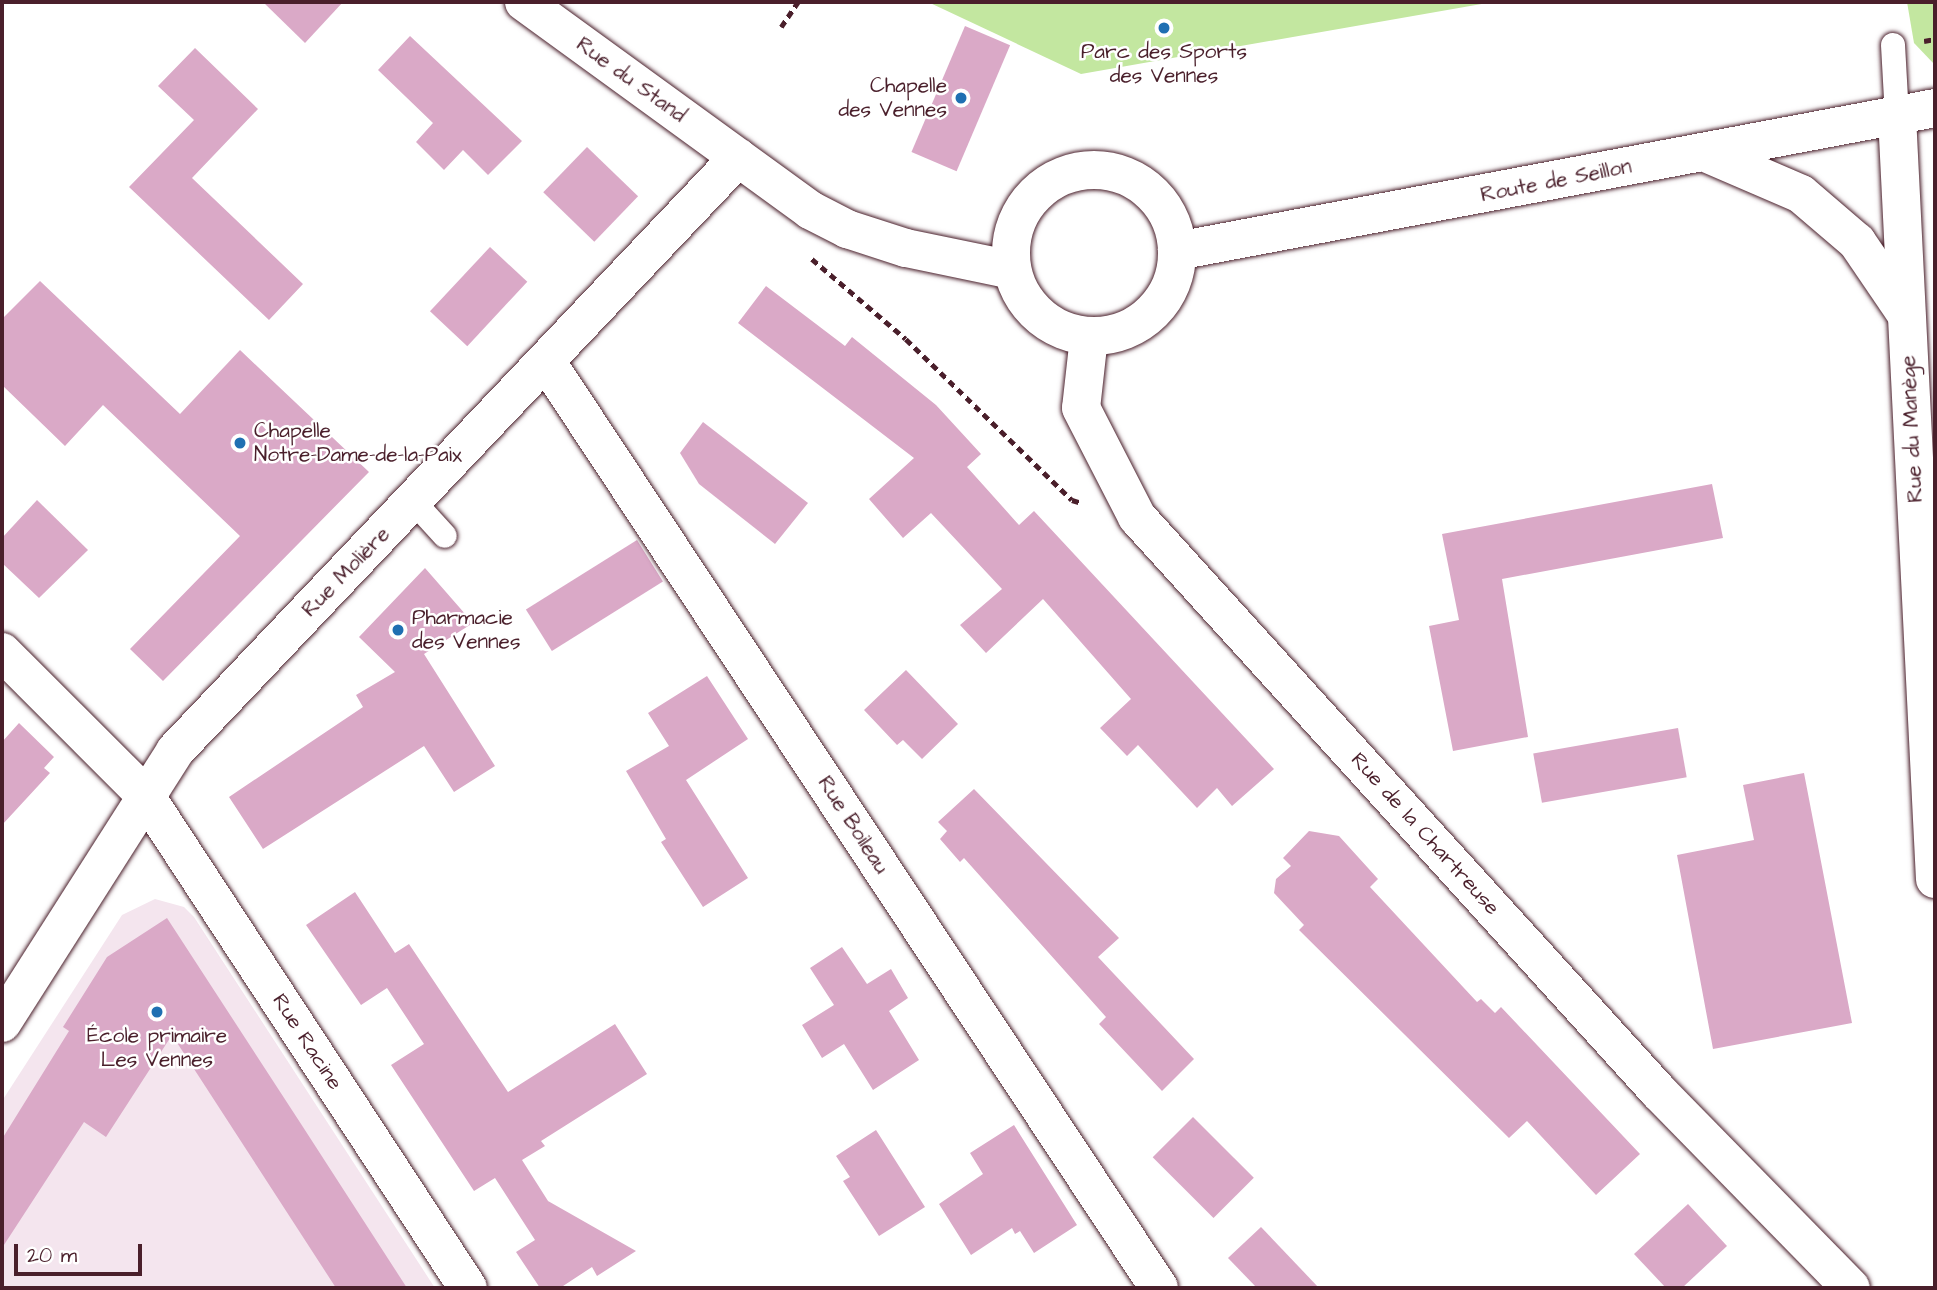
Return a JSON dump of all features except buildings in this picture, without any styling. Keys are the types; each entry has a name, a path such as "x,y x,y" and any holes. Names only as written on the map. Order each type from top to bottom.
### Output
{"street":[{"name":"Rue du Stand","path":"524,2 738,158"},
{"name":"Route de Seillon","path":"1177,251 1935,108"},
{"name":"Rue du Manège","path":"1897,116 1935,879"},
{"path":"1706,153 1801,194 1857,242 1906,314"},
{"path":"738,158 779,191 847,229 906,248 1012,270"},
{"name":"Rue Molière","path":"2,1023 175,751 738,158"},
{"path":"1084,170 1112,172 1137,182 1158,200 1172,224 1177,251 1174,278 1161,303 1141,322 1116,334 1089,337 1039,316 1012,270 1019,216 1036,194 1058,178 1084,170"},
{"name":"Rue de la Chartreuse","path":"1089,337 1081,408 1137,517 1659,1092 1851,1288"},
{"name":"Rue Boileau","path":"546,361 610,473 1159,1288"},
{"name":"Rue Racine","path":"2,652 145,795 468,1288"}],"lane":[{"path":"1894,45 1897,116"},
{"path":"413,502 445,536"}],"path":[{"path":"781,27 798,2"},
{"path":"808,255 906,339 1072,500 1137,517"}],"shaded area":[{"name":"École primaire Les Vennes","path":"155,899 184,907 194,917 435,1288 2,1288 2,1101 122,915"}],"green space":[{"name":"Parc des Sports des Vennes","path":"928,2 1493,2 1081,74"},
{"path":"1907,2 1935,2 1935,65 1914,43"}],"place":[{"name":"Parc des Sports des Vennes","path":"1164,28"},
{"name":"Chapelle des Vennes","path":"961,98"},
{"name":"Chapelle Notre-Dame-de-la-Paix","path":"240,443"},
{"name":"Pharmacie des Vennes","path":"398,630"},
{"name":"École primaire Les Vennes","path":"157,1012"}]}
